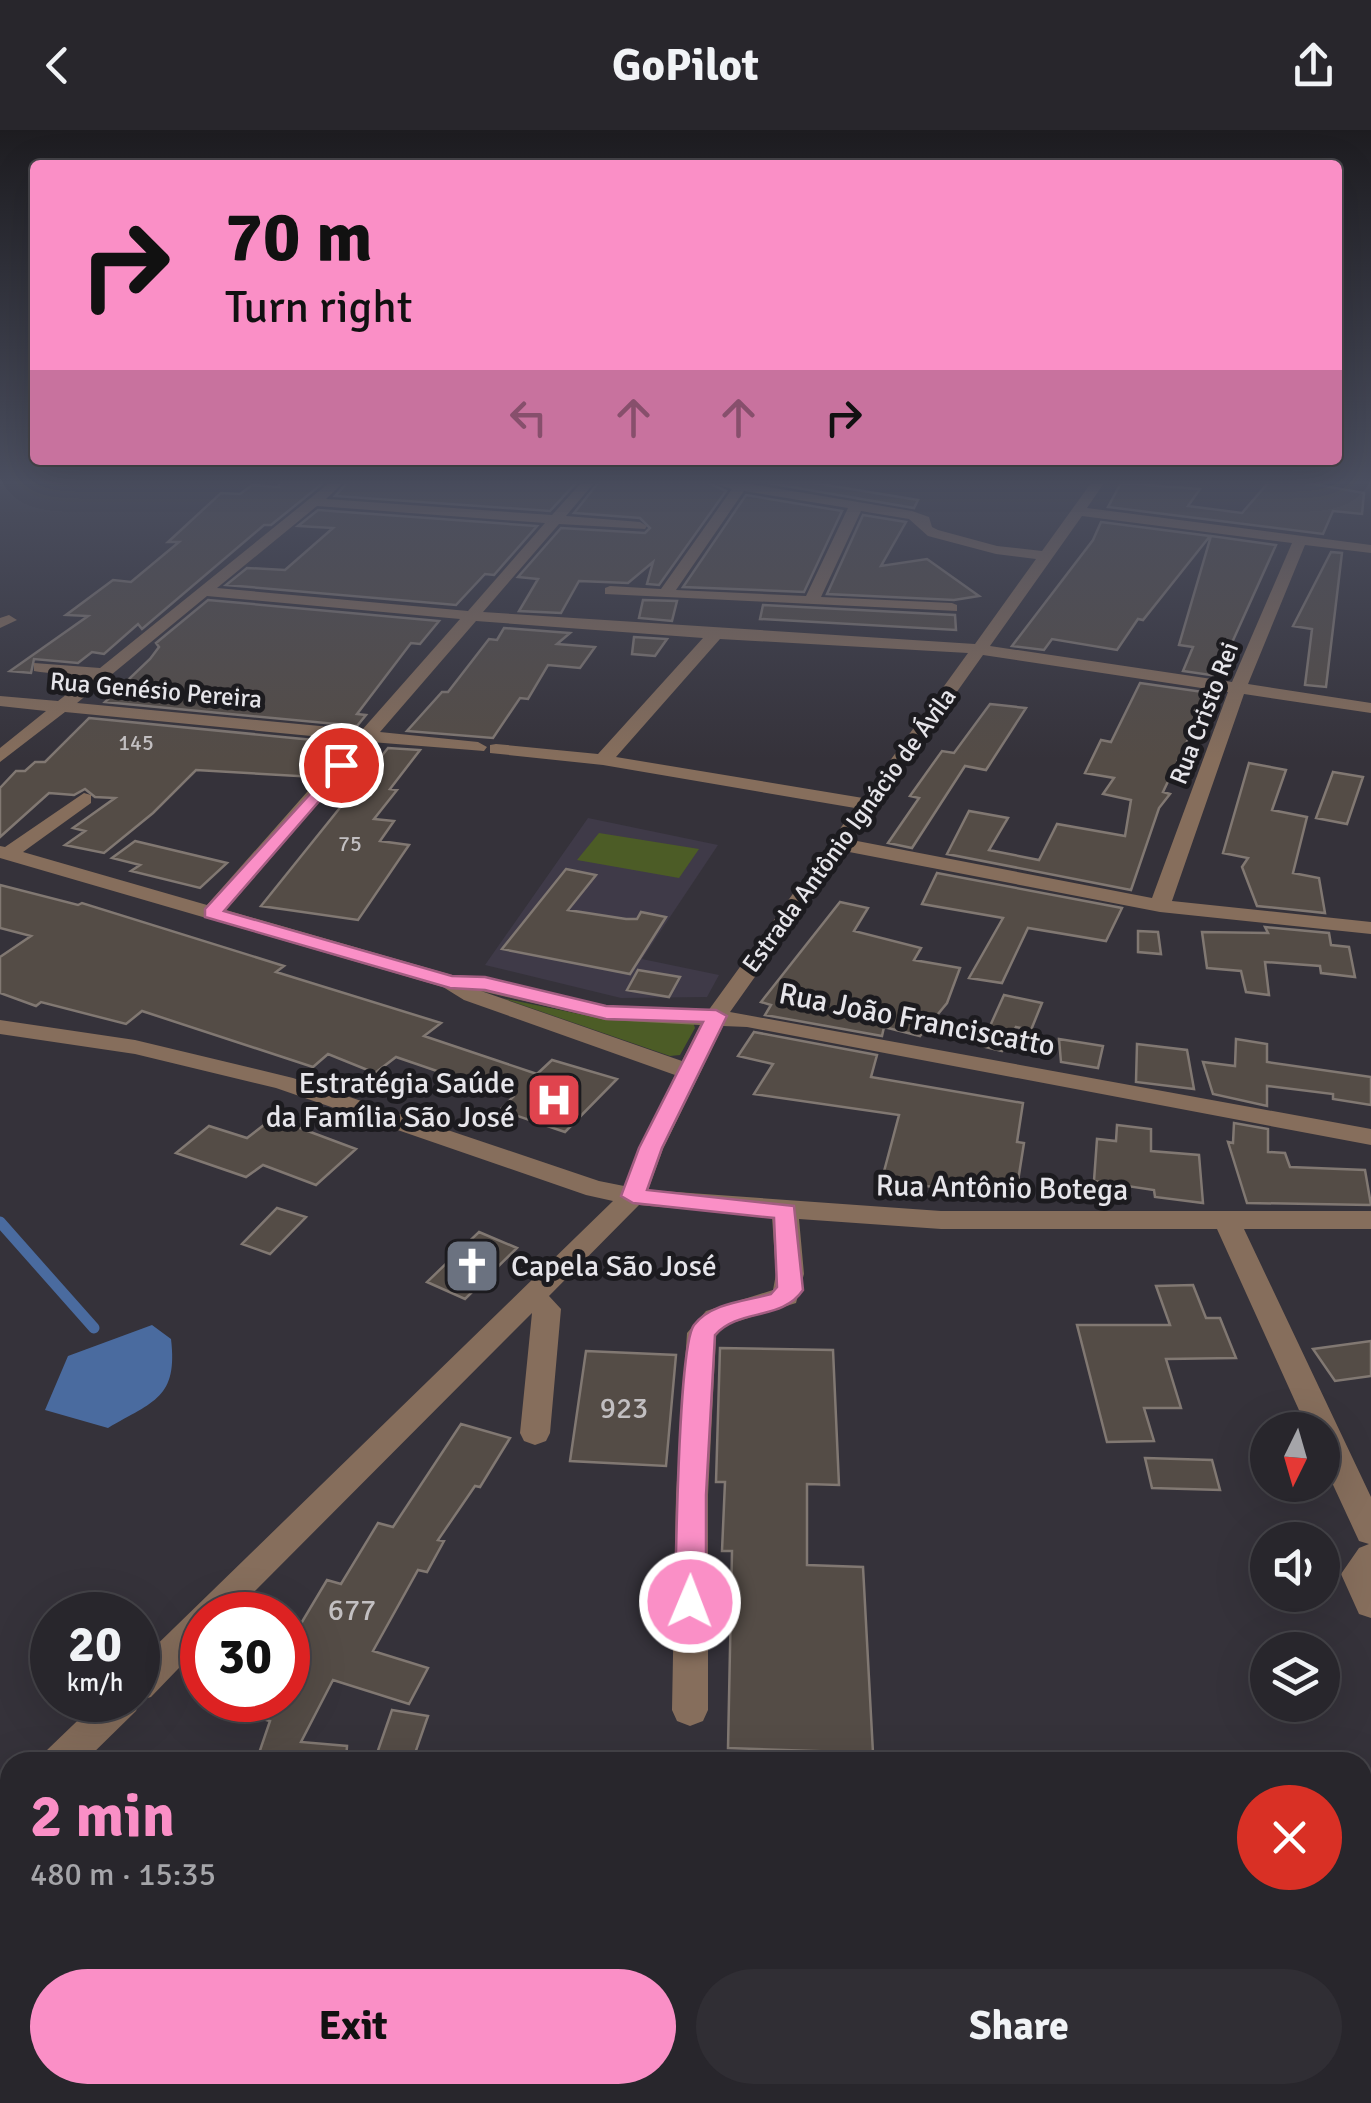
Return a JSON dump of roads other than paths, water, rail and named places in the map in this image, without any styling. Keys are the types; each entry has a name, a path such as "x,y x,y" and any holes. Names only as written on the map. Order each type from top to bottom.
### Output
{"street":[{"path":"0,757 225,575"},
{"path":"212,913 507,575"},
{"path":"665,594 678,575"},
{"path":"811,601 823,575"},
{"name":"Estrada Antônio Ignácio de Ávila","path":"633,1196 686,1071 716,1016 1031,575"},
{"name":"Rua Cristo Rei","path":"1160,906 1238,688 1285,575"},
{"path":"610,591 952,608"},
{"path":"204,592 583,626 979,648 1371,708"},
{"path":"603,760 716,634"},
{"path":"40,667 104,673"},
{"name":"Rua Genésio Pereira","path":"0,701 603,760 868,804"},
{"path":"4,853 84,799"},
{"path":"839,844 1160,906 1371,928"},
{"name":"Rua João Franciscatto","path":"4,853 450,982 485,984 606,1013 716,1016 1371,1138"},
{"name":"Rua João Franciscatto","path":"450,982 472,995 686,1071"},
{"name":"Rua Antônio Botega","path":"0,1027 135,1047 284,1083 596,1189 633,1196 786,1211 941,1220 1371,1220"},
{"path":"232,1592 633,1196"},
{"path":"690,1710 692,1495 702,1333 716,1318 786,1296 790,1274 786,1211"},
{"path":"1228,1223 1371,1532"},
{"path":"532,1298 547,1308 534,1433"},
{"path":"1371,1557 1358,1574 1371,1604"},
{"path":"160,1664 180,1644"},
{"path":"70,1752 101,1722"}],"water":[{"path":"152,1325 171,1339 172,1359 166,1386 150,1404 108,1428 45,1410 68,1356"}],"waterway":[{"path":"0,1222 94,1328"}],"place":[{"name":"Estratégia Saúde da Família São José","path":"554,1100"},
{"name":"Capela São José","path":"472,1266"}]}
